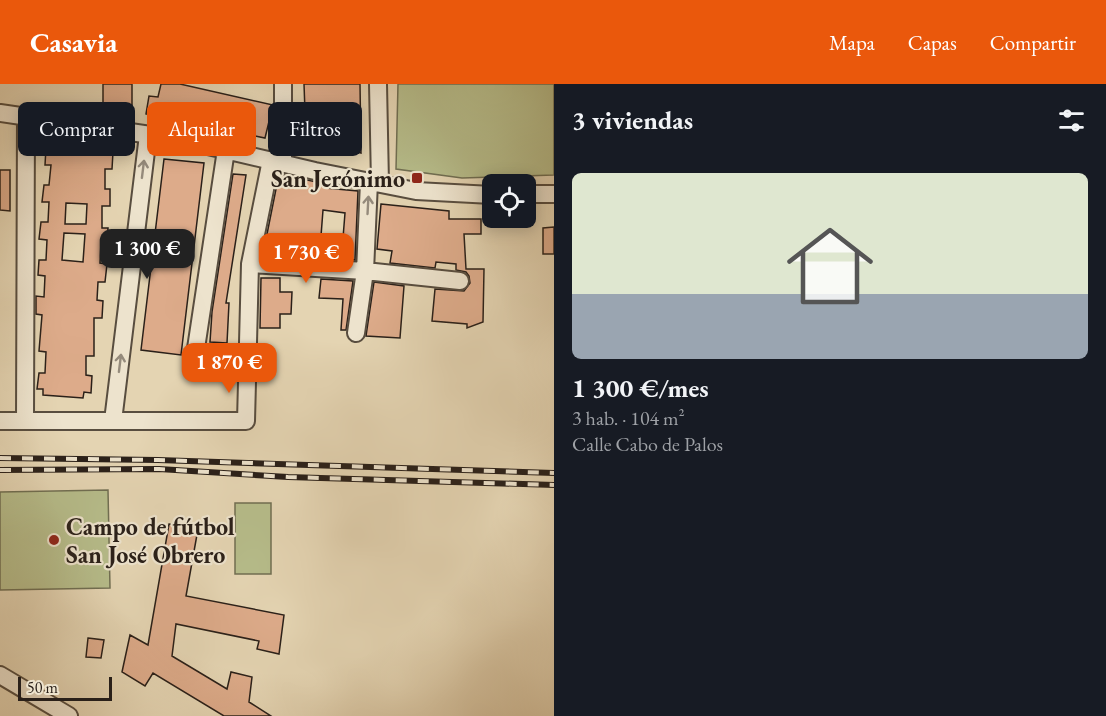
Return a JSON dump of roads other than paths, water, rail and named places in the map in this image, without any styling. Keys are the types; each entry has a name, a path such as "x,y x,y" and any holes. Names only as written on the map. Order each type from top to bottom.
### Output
{"street":[{"path":"0,421 246,421 250,264 277,162 283,84"},
{"path":"356,333 374,182 378,84"},
{"path":"0,113 18,115"},
{"path":"113,421 147,143"},
{"path":"26,156 26,421"},
{"path":"195,355 225,156"},
{"path":"252,156 416,191 482,194"},
{"path":"536,194 554,194"},
{"path":"250,264 364,271 460,281"},
{"path":"0,675 69,716"}],"railway":[{"path":"0,458 158,460 554,473"},
{"path":"0,470 159,469 288,477 554,485"}],"place":[{"name":"San Jerónimo","path":"417,178"},
{"name":"Campo de fútbol San José Obrero","path":"54,540"}]}
